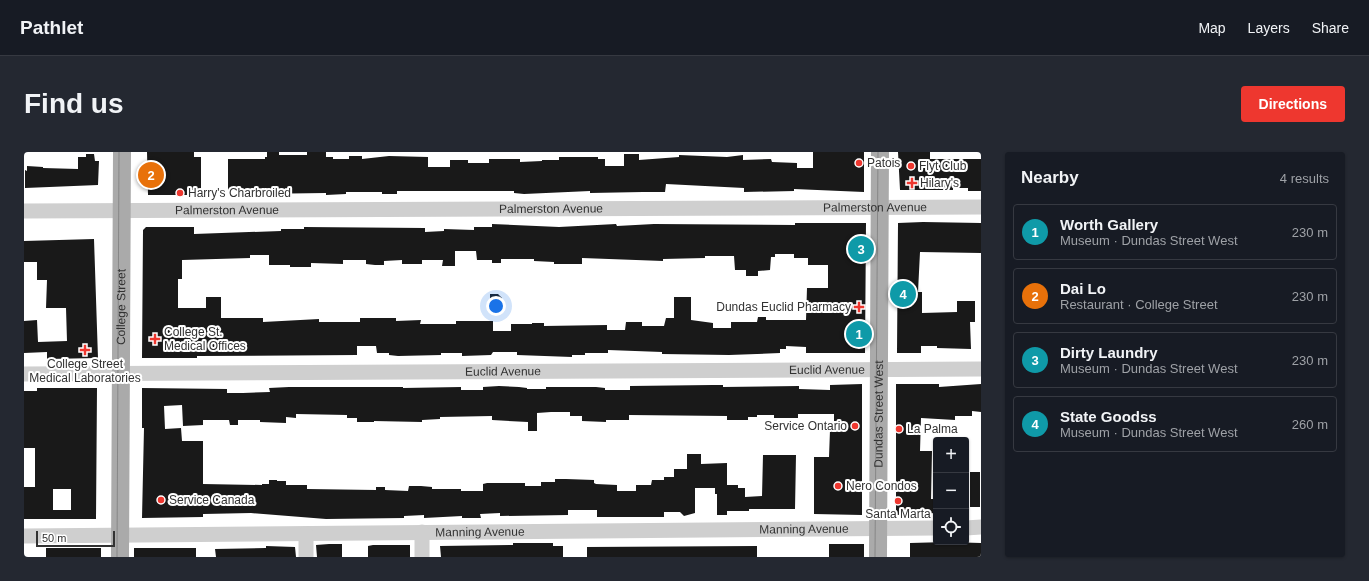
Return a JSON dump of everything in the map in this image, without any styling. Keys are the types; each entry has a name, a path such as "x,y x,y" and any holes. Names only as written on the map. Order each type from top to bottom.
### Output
{"main road":[{"name":"College Street","path":"120,557 122,152"},
{"name":"Dundas Street West","path":"878,557 880,152"}],"street":[{"name":"Palmerston Avenue","path":"24,211 201,212 981,207"},
{"name":"Euclid Avenue","path":"29,373 981,369"},
{"name":"Manning Avenue","path":"24,536 933,528"},
{"path":"969,528 981,528"},
{"path":"422,532 422,557"},
{"path":"306,534 306,557"}],"building":[{"path":"147,152 194,152 194,157 201,157 201,195 148,195"},
{"path":"267,152 279,152 279,155 307,155 307,152 326,152 326,157 333,157 333,159 349,159 349,156 362,156 362,159 389,156 428,157 428,167 450,167 450,160 468,160 468,163 489,163 489,159 520,159 520,162 559,160 559,157 598,157 598,159 605,159 605,166 624,166 624,154 639,154 639,160 679,157 679,155 727,157 743,155 743,160 771,159 772,162 797,163 797,168 813,168 813,152 864,152 864,192 794,189 794,191 744,192 744,188 666,184 665,192 590,193 590,191 524,194 514,193 514,191 397,191 397,194 382,194 382,192 346,192 346,194 326,195 326,193 250,194 250,190 228,190 228,159 265,159 265,157 267,157"},
{"path":"898,152 930,152 930,159 981,159 981,191 968,191 968,188 953,188 953,190 900,190"},
{"path":"86,154 94,154 95,161 99,161 98,185 25,188 25,170 27,171 27,166 78,169 78,157 86,157"},
{"path":"795,223 866,223 865,353 806,353 806,347 786,346 786,349 780,349 780,353 729,355 662,354 662,352 608,350 608,353 585,353 585,355 572,355 572,357 517,355 517,352 493,352 491,355 462,356 462,353 441,353 441,355 398,356 389,355 389,353 377,353 376,346 357,346 357,355 197,356 197,358 142,358 143,230 146,227 194,227 194,234 281,231 281,229 304,229 304,227 425,228 425,232 444,231 444,229 474,230 474,227 492,227 492,224 559,227 616,224 617,226 654,224 795,225","holes":["455,251 476,251 477,260 492,260 492,263 501,263 501,259 534,259 534,261 554,262 554,264 582,264 582,258 663,261 663,259 705,258 705,256 734,256 735,270 746,270 746,276 758,276 758,271 770,270 771,257 775,257 775,254 794,254 794,258 808,258 808,265 828,265 828,288 807,288 806,320 766,320 766,317 758,317 757,322 731,322 731,328 713,328 713,323 691,320 691,297 674,297 674,318 666,318 664,326 642,326 642,322 626,322 625,330 607,330 607,325 544,326 544,323 532,323 511,324 511,331 493,331 493,321 456,321 456,324 420,324 421,320 396,321 396,318 360,318 360,322 319,322 319,319 263,322 263,318 221,318 221,297 206,297 206,308 178,308 178,279 182,279 182,260 250,258 250,255 269,255 269,265 290,265 290,267 311,267 311,263 343,264 343,260 366,260 366,264 375,265 384,265 384,261 402,260 402,264 422,264 422,260 443,260 442,266 455,266"]},
{"path":"898,223 981,223 981,253 920,252 918,292 922,292 922,313 957,312 957,301 975,301 975,322 970,322 971,349 921,346 921,353 897,353"},
{"path":"94,239 98,358 47,359 47,352 24,353 24,321 37,320 38,342 67,341 66,308 46,308 47,280 37,280 37,262 24,262 24,241"},
{"path":"490,294 498,294 502,298 502,312 490,312"},
{"path":"862,384 862,515 814,514 814,457 829,457 830,430 834,430 834,414 798,414 798,418 774,418 774,415 757,415 757,417 748,417 748,420 727,420 727,416 629,415 629,420 606,420 606,422 582,421 582,416 570,416 570,412 551,412 537,413 537,431 528,431 528,422 492,420 492,416 440,417 440,419 422,420 422,422 357,422 357,418 347,418 347,415 296,414 296,418 286,417 286,423 260,422 260,420 238,420 238,425 230,425 229,420 203,420 203,425 183,426 182,405 164,406 165,429 181,428 182,441 203,441 203,484 262,485 269,484 269,480 277,480 286,481 286,485 307,485 307,489 376,490 376,487 385,487 385,490 408,491 409,486 421,486 432,487 432,489 483,491 483,484 487,483 525,483 525,486 541,486 541,482 555,482 555,479 566,479 594,480 594,483 596,484 617,485 617,491 636,491 636,485 651,485 652,480 664,480 664,477 674,477 674,469 687,469 687,454 701,454 701,464 727,463 727,485 738,485 738,488 745,488 745,497 762,496 763,455 796,455 795,509 749,509 749,511 727,511 727,515 717,515 717,494 715,494 715,488 695,488 695,513 684,516 680,512 664,512 664,517 597,517 597,510 568,510 568,515 500,516 500,513 480,514 481,518 462,518 462,516 424,518 424,515 404,516 404,518 326,519 251,513 203,514 203,517 142,518 144,428 142,428 142,388 227,389 227,393 270,392 269,388 289,387 461,387 461,390 483,390 483,387 499,386 527,389 546,389 546,387 596,387 605,388 605,390 630,390 630,386 723,385 723,387 799,386 799,389 830,390 830,385"},
{"path":"896,384 939,384 939,387 981,384 981,412 972,411 972,416 955,416 955,420 921,418 920,451 932,451 931,499 933,499 933,513 896,515"},
{"path":"37,388 97,388 96,519 24,519 24,487 35,487 35,448 24,448 24,391 37,391","holes":["53,489 71,489 71,510 53,510"]},
{"path":"970,472 980,472 980,507 970,507"},
{"path":"933,542 933,545 969,545 969,543 981,543 981,557 910,557 910,543"},
{"path":"513,543 553,543 553,546 563,546 563,557 441,557 440,546 513,545"},
{"path":"342,544 342,557 317,557 316,545"},
{"path":"829,544 864,544 864,557 829,557"},
{"path":"410,545 410,557 368,557 368,546"},
{"path":"266,546 295,547 296,557 216,557 215,549 266,548"},
{"path":"757,546 757,557 587,557 587,547"},
{"path":"46,548 101,548 101,557 46,557"},
{"path":"134,548 196,548 196,557 134,557"}],"tram line":[{"path":"117,557 119,152"},
{"path":"875,557 878,152"}],"place":[{"name":"Patois","path":"859,163"},
{"name":"Flyt Club","path":"911,166"},
{"name":"Dai Lo","path":"151,175"},
{"name":"Hilary's","path":"912,183"},
{"name":"Harry's Charbroiled","path":"180,193"},
{"name":"Dirty Laundry","path":"861,249"},
{"name":"State Goodss","path":"903,294"},
{"name":"Dundas Euclid Pharmacy","path":"859,307"},
{"name":"Worth Gallery","path":"859,334"},
{"name":"College St. Medical Offices","path":"155,339"},
{"name":"College Street Medical Laboratories","path":"85,350"},
{"name":"Service Ontario","path":"855,426"},
{"name":"La Palma","path":"899,429"},
{"name":"Nero Condos","path":"838,486"},
{"name":"Service Canada","path":"161,500"},
{"name":"Santa Marta","path":"898,501"}]}
